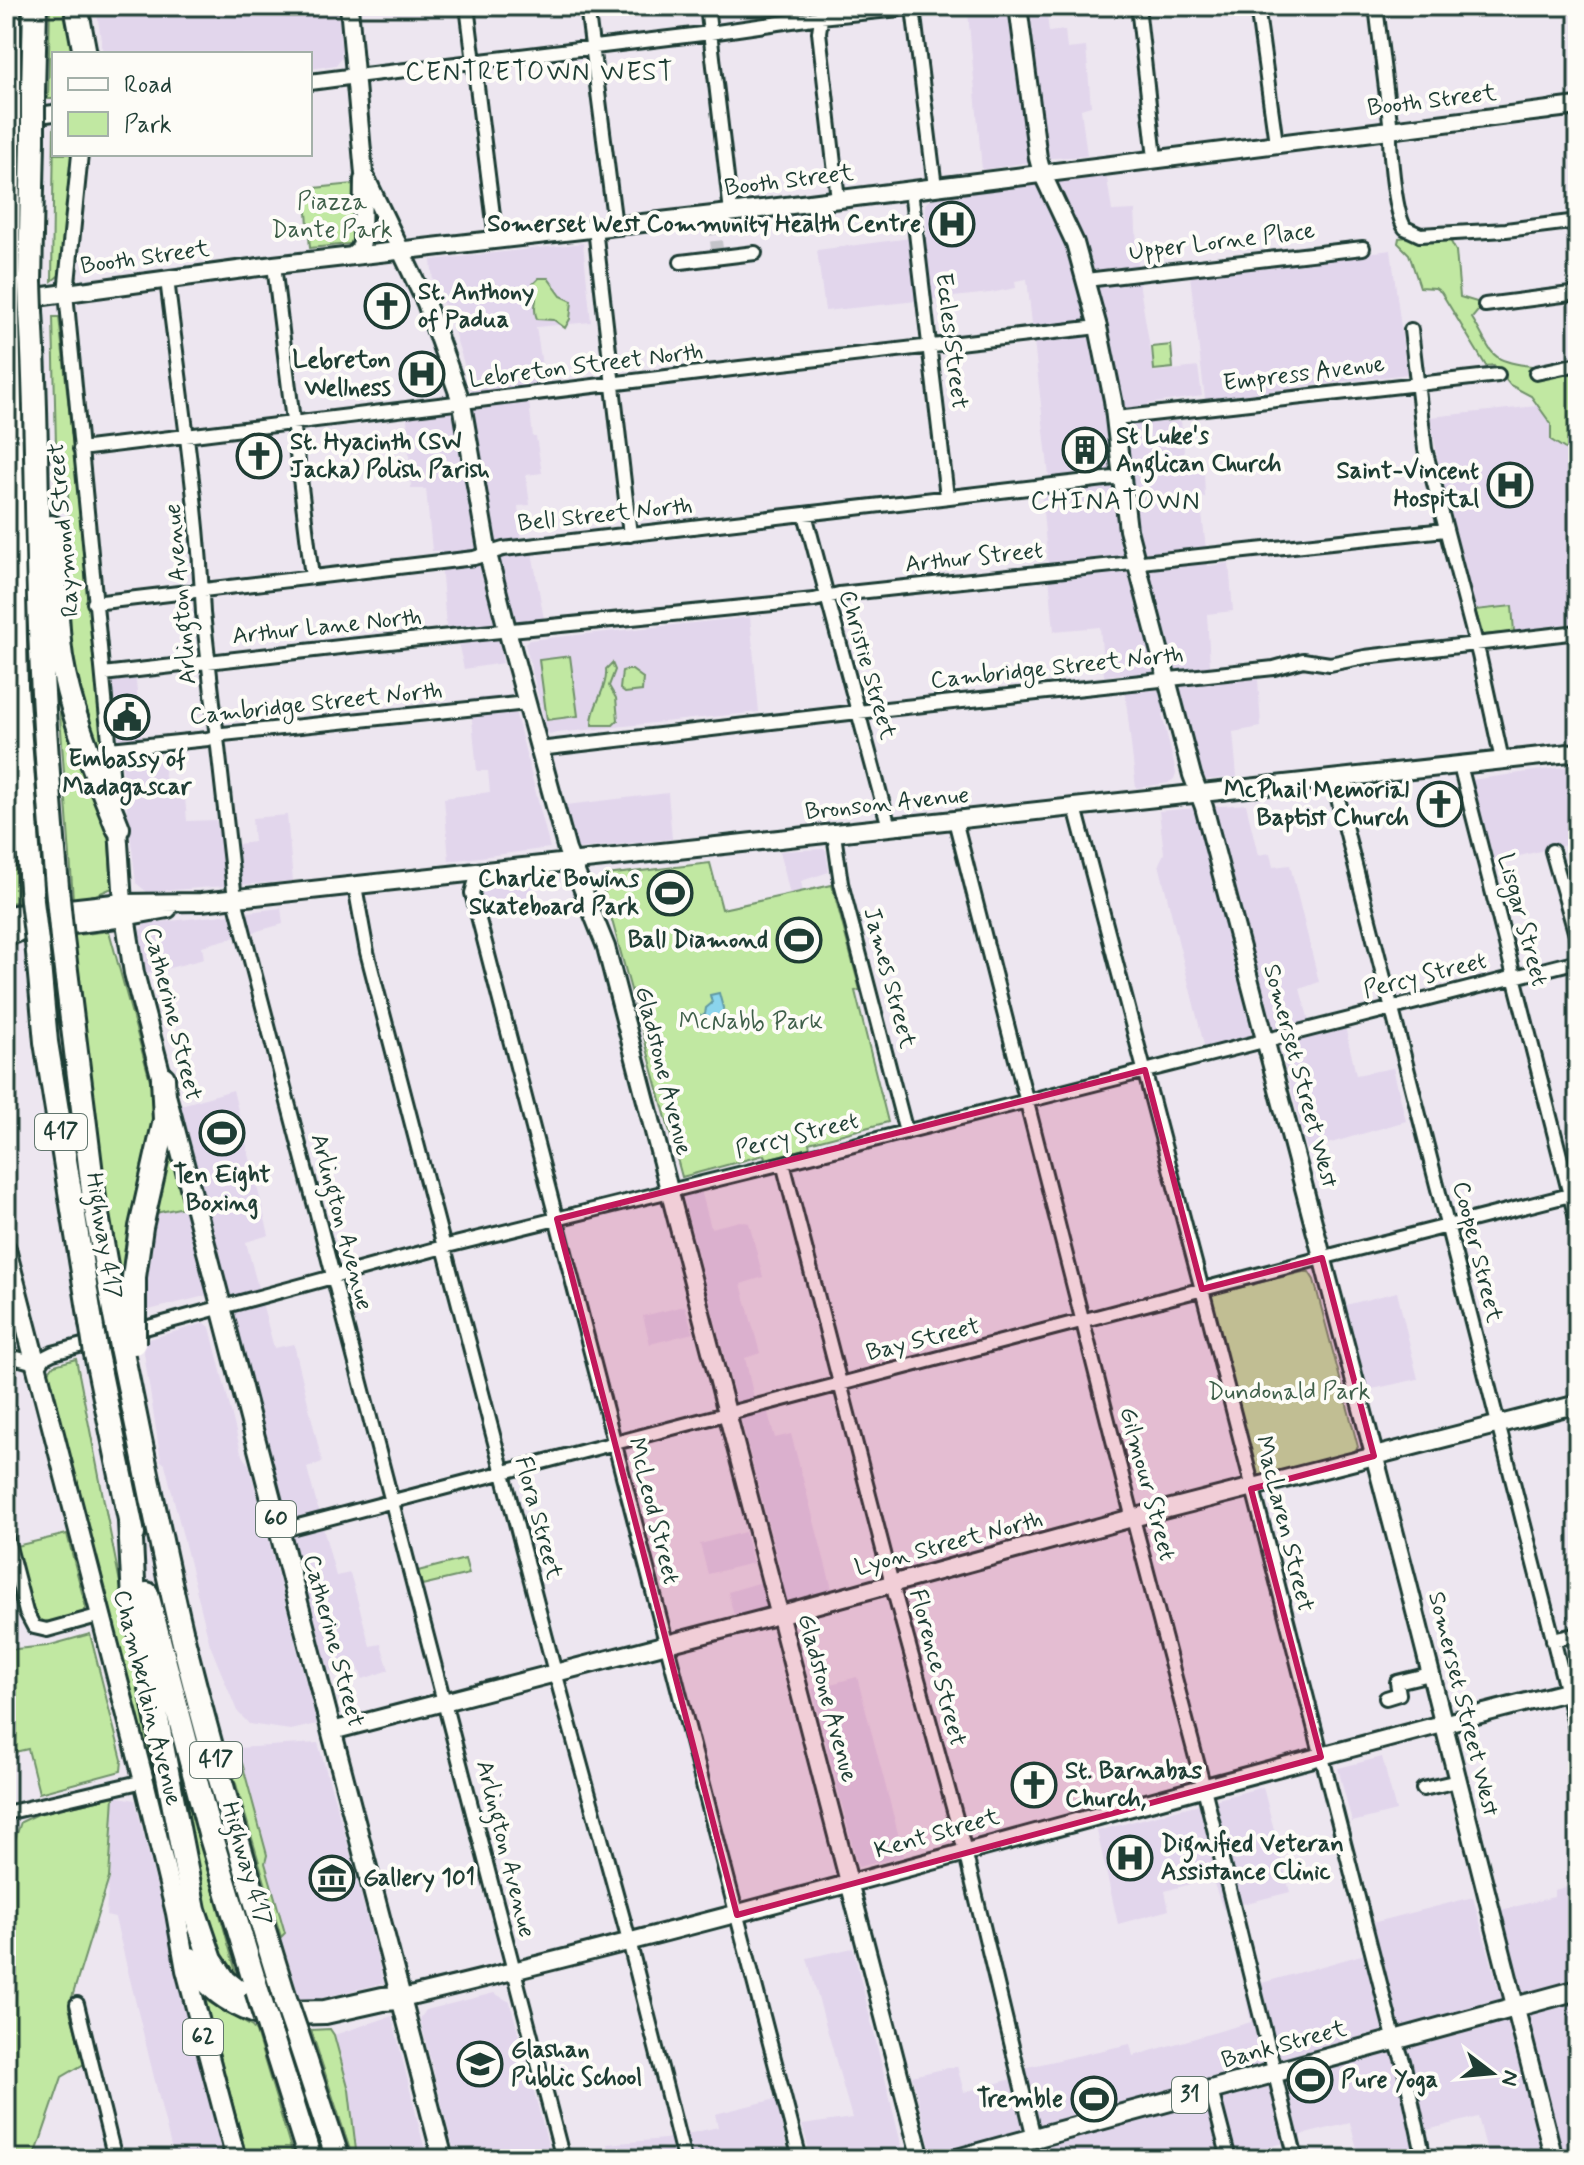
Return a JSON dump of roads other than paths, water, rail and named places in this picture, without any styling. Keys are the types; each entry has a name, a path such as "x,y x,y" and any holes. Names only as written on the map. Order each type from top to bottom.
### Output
{"highway":[{"name":"Highway 417","path":"9,6 16,686 46,1042 96,1354 130,1521 184,1740 310,2159"},
{"name":"417","path":"35,6 33,140 13,296 31,311 37,411 46,756 62,938 94,1198 124,1314 137,1423 184,1641 244,1867 338,2159"},
{"path":"76,6 85,52"},
{"path":"37,411 51,521 61,657 81,738 118,828"},
{"path":"6,624 13,566"},
{"path":"124,1314 165,1120 163,1078"},
{"path":"130,1521 134,1601 194,1910 211,1960 225,1981 245,1997 285,2013 325,2012 383,1999 402,1998"}],"main road":[{"name":"Gladstone Avenue","path":"349,6 364,174 426,303 462,404 488,554 508,631 572,862 602,932 921,2159"},
{"name":"Somerset Street West","path":"1018,6 1038,158 1042,173 1071,232 1098,327 1116,418 1127,524 1136,564 1267,1039 1554,2159"},
{"name":"Booth Street","path":"13,296 66,293 1578,106"},
{"path":"352,256 362,242 364,174"},
{"name":"Bronson Avenue","path":"8,927 123,910 1578,752"},
{"name":"Raymond Street","path":"118,828 123,910"},
{"name":"Catherine Street","path":"123,910 134,973 443,2159"},
{"name":"Chamberlain Avenue","path":"6,1249 144,1781 176,1913 186,1970 236,2159"},
{"name":"Lyon Street North","path":"332,1731 1132,1518 1578,1404"},
{"name":"Kent Street","path":"402,1998 737,1915 965,1851 1572,1691"},
{"path":"176,1913 198,1974 223,1998 254,2014 288,2022 326,2021 386,2008 402,1998"},
{"name":"Bank Street","path":"957,2159 993,2154 1034,2138 1108,2126 1211,2090 1578,1990"}],"street":[{"path":"467,6 496,239"},
{"path":"587,6 615,226"},
{"path":"707,6 731,212"},
{"path":"312,82 710,33 822,11 930,6"},
{"path":"1138,6 1155,158"},
{"path":"1257,6 1276,143"},
{"path":"1376,6 1399,216 1405,228 1420,235 1506,230 1578,221"},
{"path":"913,8 935,187"},
{"path":"822,11 819,32 838,199"},
{"path":"6,119 52,113"},
{"name":"Raymond Street","path":"80,156 66,293 118,828"},
{"name":"Eccles Street","path":"911,190 947,497"},
{"path":"595,228 630,535"},
{"name":"Upper Lorne Place","path":"1086,280 1363,248"},
{"path":"681,262 755,253"},
{"path":"274,265 312,577"},
{"name":"Arlington Avenue","path":"167,279 195,499 208,662 235,899 563,2159"},
{"path":"1485,305 1578,293"},
{"name":"Lebreton Street North","path":"80,449 1098,327"},
{"path":"1411,330 1425,449 1476,644 1502,760"},
{"path":"1536,373 1578,364"},
{"name":"Empress Avenue","path":"1116,418 1498,375"},
{"name":"Bell Street North","path":"94,603 474,558 503,549 1122,477"},
{"name":"Christie Street","path":"805,514 889,827"},
{"name":"Arthur Street","path":"508,631 1445,530"},
{"name":"Arthur Lane North","path":"103,674 508,631"},
{"name":"Cambridge Street North","path":"539,749 1274,668 1303,660 1330,664 1365,657 1578,632"},
{"name":"Cambridge Street North","path":"110,749 223,734 527,703"},
{"name":"Lisgar Street","path":"1460,765 1574,1194 1578,1226"},
{"name":"Cooper Street","path":"1333,779 1553,1640 1572,1691 1578,1736"},
{"name":"MacLaren Street","path":"1075,807 1395,2040 1403,2061 1424,2159"},
{"name":"Gilmour Street","path":"955,820 1132,1518 1204,1788 1296,2159"},
{"name":"James Street","path":"834,834 841,883 906,1132"},
{"path":"1552,851 1578,942"},
{"name":"McLeod Street","path":"478,873 472,893 800,2159"},
{"name":"Flora Street","path":"355,886 367,952 443,1247 684,2159"},
{"name":"Percy Street","path":"34,1361 220,1304 333,1278 443,1247 1578,961"},
{"name":"Florence Street","path":"783,1163 965,1851 1034,2138"},
{"name":"Bay Street","path":"279,1531 1574,1194"},
{"path":"6,1535 26,1612 34,1627 47,1630 101,1615"},
{"path":"1553,1640 1578,1634"},
{"path":"1386,1698 1399,1694 1397,1682 1430,1674"},
{"path":"6,1813 144,1781"},
{"path":"1423,1789 1458,1781"},
{"path":"77,2004 115,2159"},
{"path":"1211,2090 1229,2159"}],"water":[{"path":"719,993 726,1019 699,1026 697,1017 705,1014 712,1003 710,995"}],"tunnel":[{"path":"714,223 718,258"}],"place":[{"name":"Somerset West Community Health Centre","path":"952,224"},
{"name":"St. Anthony of Padua","path":"387,306"},
{"name":"Lebreton Wellness","path":"422,374"},
{"name":"St Luke's Anglican Church","path":"1085,450"},
{"name":"St. Hyacinth (SW Jacka) Polish Parish","path":"259,456"},
{"name":"Saint-Vincent Hospital","path":"1510,485"},
{"name":"Embassy of Madagascar","path":"127,717"},
{"name":"McPhail Memorial Baptist Church","path":"1440,804"},
{"name":"Charlie Bowins Skateboard Park","path":"670,893"},
{"name":"Ball Diamond","path":"799,940"},
{"name":"Ten Eight Boxing","path":"222,1133"},
{"name":"St. Barnabas Church,","path":"1034,1785"},
{"name":"Dignified Veteran Assistance Clinic","path":"1130,1858"},
{"name":"Gallery 101","path":"332,1878"},
{"name":"Glashan Public School","path":"480,2064"},
{"name":"Pure Yoga","path":"1310,2080"},
{"name":"Tremble","path":"1094,2099"}],"district":[{"name":"CENTRETOWN WEST","path":"540,73"},
{"name":"CHINATOWN","path":"1116,502"}],"park label":[{"name":"Piazza Dante Park","path":"332,216"},
{"name":"McNabb Park","path":"751,1022"},
{"name":"Dundonald Park","path":"1289,1392"}]}
